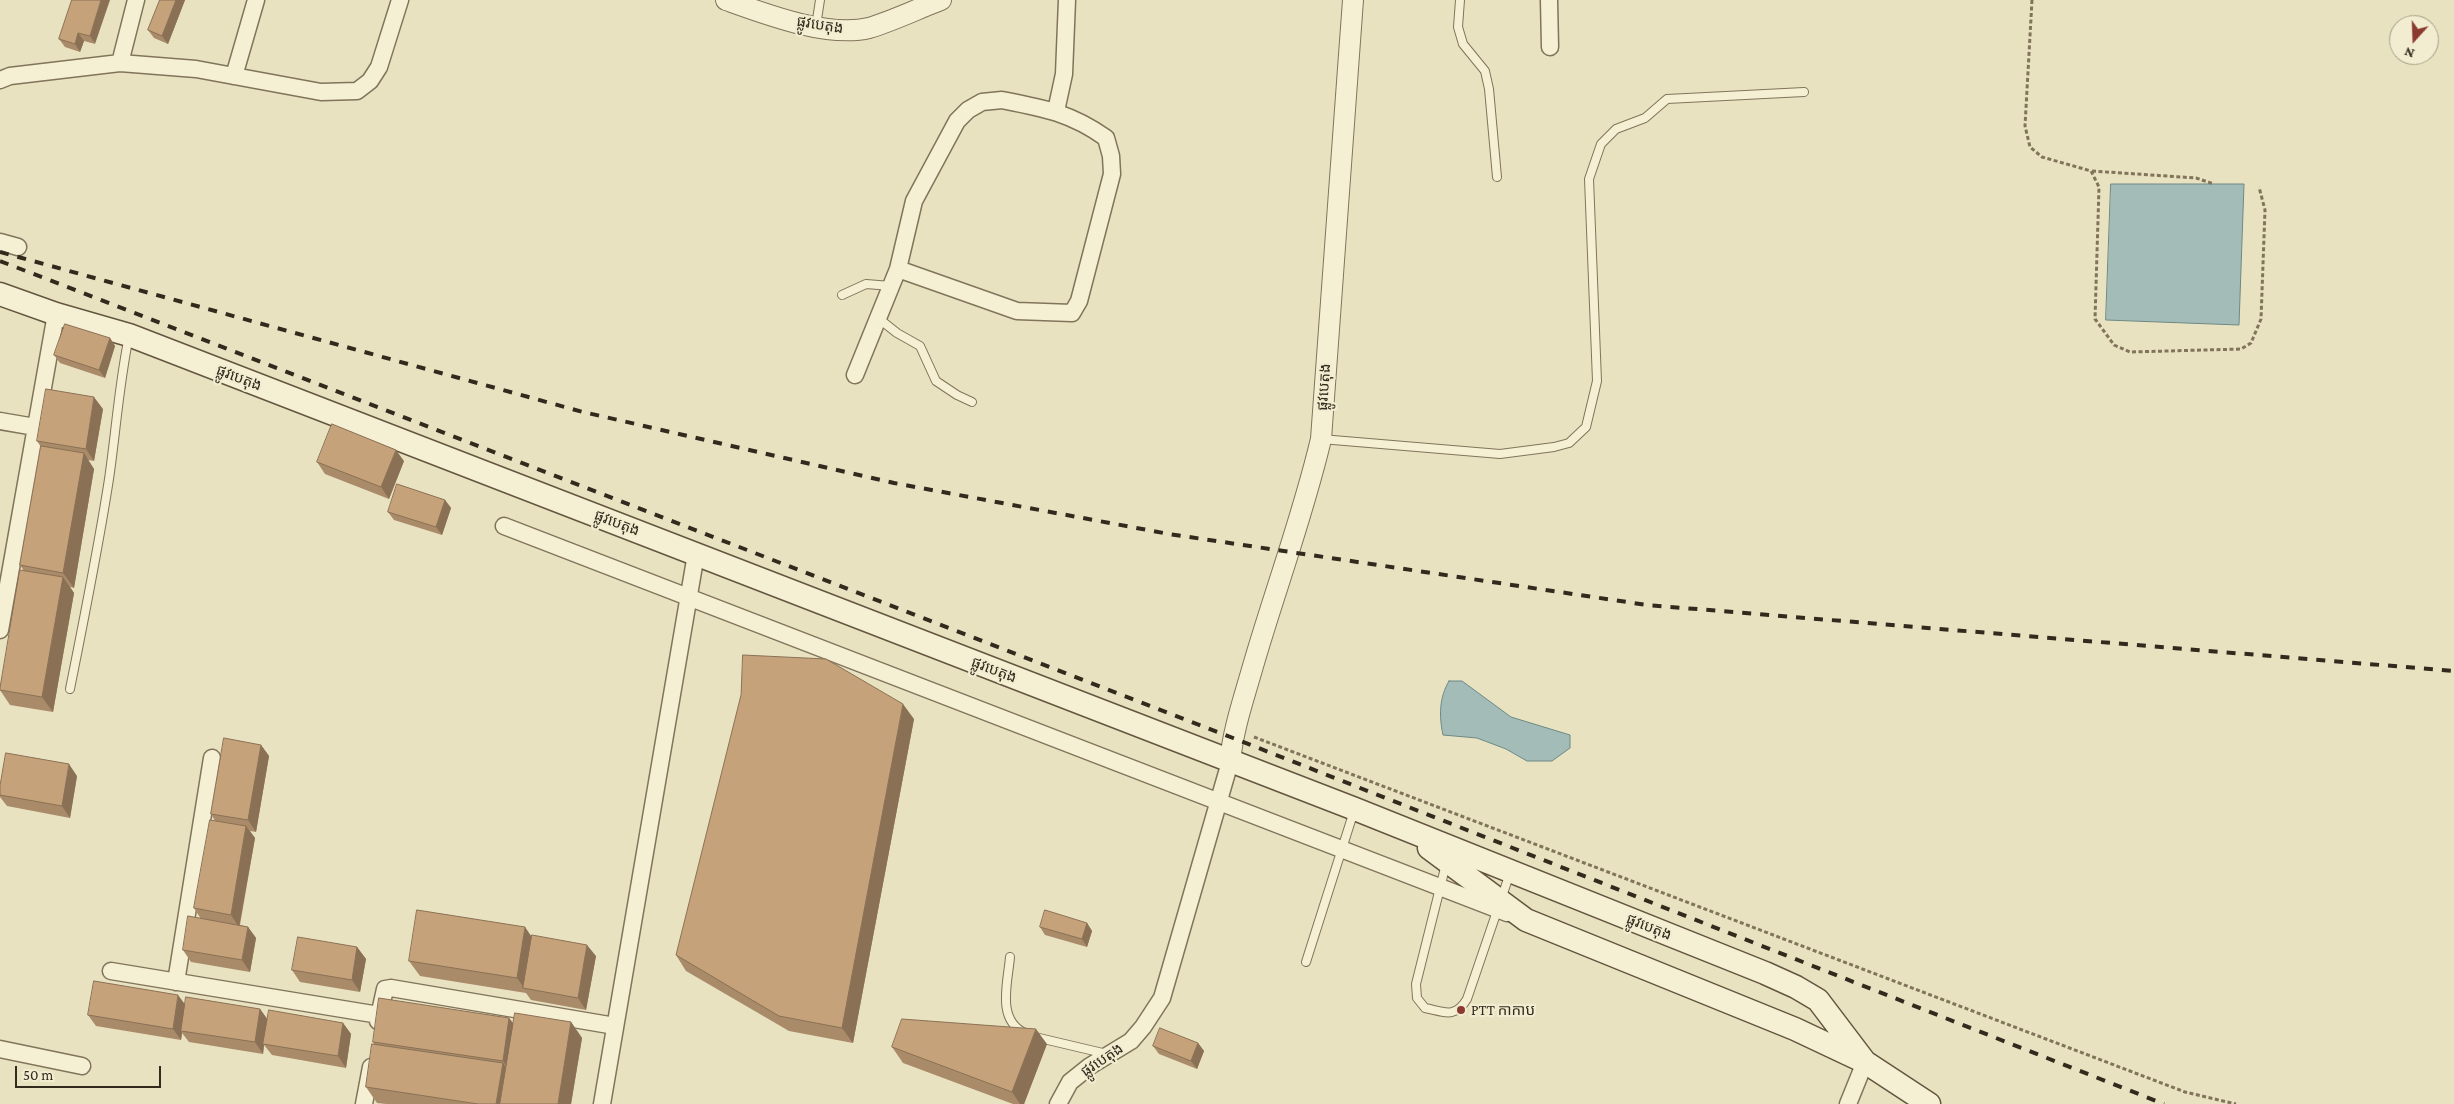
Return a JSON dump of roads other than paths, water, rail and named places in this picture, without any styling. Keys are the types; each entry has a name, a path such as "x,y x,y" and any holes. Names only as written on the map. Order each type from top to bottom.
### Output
{"main road":[{"name":"ផ្លូវបេតុង","path":"0,294 56,314 129,335 1355,809 1404,829 1449,855 1510,872 1796,987 1818,1000 1865,1062"},
{"name":"ផ្លូវបេតុង","path":"1449,855 1499,905 1526,920 1795,1029 1865,1062 1929,1104"}],"street":[{"path":"120,64 136,0"},
{"path":"234,76 256,0"},
{"path":"0,80 10,76 120,64 196,69 321,92 357,90 370,81 379,67 400,0"},
{"name":"ផ្លូវបេតុង","path":"726,0 816,26 843,30 868,28 941,0"},
{"path":"1056,111 1064,74 1068,0"},
{"name":"ផ្លូវបេតុង","path":"1058,1104 1070,1082 1090,1066 1130,1041 1144,1027 1162,998 1221,801 1235,730 1267,618 1309,489 1320,439 1353,0"},
{"path":"1549,0 1550,47"},
{"path":"855,375 898,269 914,201 957,121 968,110 982,102 1002,100 1056,111 1090,126 1106,138 1111,156 1112,174 1079,302 1072,312 1018,311 898,269"},
{"path":"0,242 18,247"},
{"path":"0,626 56,314"},
{"path":"0,421 35,427"},
{"path":"504,526 1440,887 1499,905"},
{"path":"602,1104 696,554"},
{"path":"176,982 212,758"},
{"path":"110,971 379,1015"},
{"path":"376,1033 385,989 391,988 615,1026"},
{"path":"0,1049 82,1066"},
{"path":"364,1104 373,1051"},
{"path":"1848,1104 1865,1062"}],"lane":[{"path":"816,26 820,0"},
{"path":"1460,0 1458,27 1463,44 1485,71 1489,89 1497,177"},
{"path":"1320,439 1500,454 1554,447 1568,442 1586,427 1597,381 1589,178 1601,144 1616,129 1645,118 1667,99 1804,92"},
{"path":"842,295 866,284 891,286"},
{"path":"878,318 897,333 920,346 936,381 957,395 972,402"},
{"path":"70,689 101,528 118,418 120,378 129,335"},
{"path":"1306,962 1355,809"},
{"path":"1449,855 1416,984 1417,998 1425,1008 1450,1014 1461,1009 1467,999 1510,872"},
{"path":"1010,957 1006,1010 1012,1024 1029,1035 1060,1045 1109,1055"}],"water":[{"path":"2111,184 2244,184 2239,325 2106,320"},
{"path":"1449,681 1462,681 1511,717 1570,735 1570,748 1552,761 1527,761 1506,749 1477,738 1443,735 1441,707 1443,694"}],"railway":[{"path":"0,252 583,412 894,483 1169,534 1647,605 2454,671"},
{"path":"0,261 1233,738 2164,1104"}],"place":[{"name":"PTT កាកាប","path":"1461,1010"}]}
